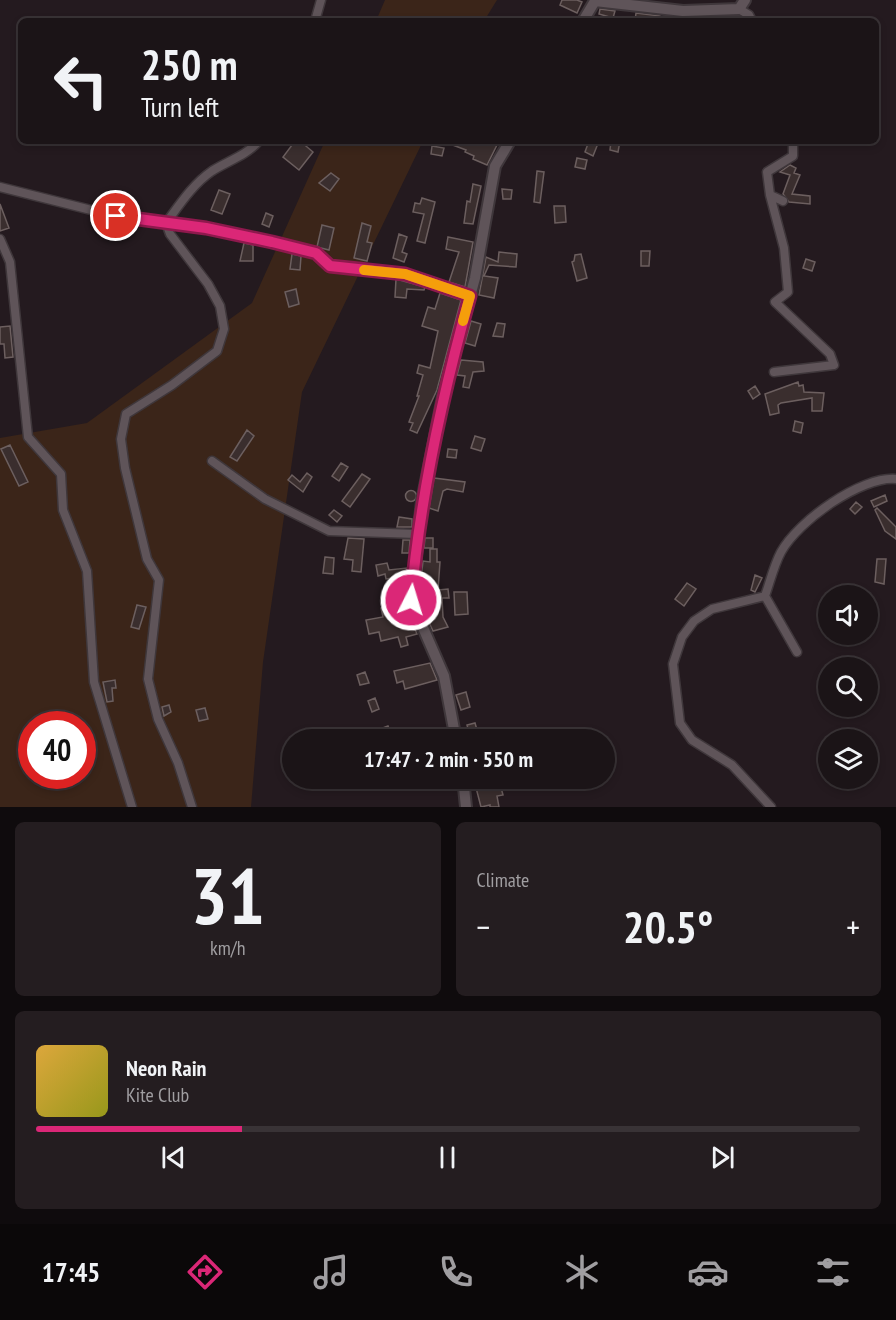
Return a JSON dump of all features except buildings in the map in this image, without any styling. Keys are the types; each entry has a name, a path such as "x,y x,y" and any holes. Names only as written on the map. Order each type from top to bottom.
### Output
{"street":[{"path":"316,18 321,0"},
{"path":"585,18 595,1 683,10 742,5 750,18"},
{"path":"166,223 192,188 212,171 256,144"},
{"path":"454,729 444,676 411,600 417,534 443,396 470,296 495,166 508,144"},
{"path":"774,372 834,365 830,354 798,326 776,302 788,292 784,248 770,195 767,172 794,156 793,144"},
{"path":"0,187 116,216 206,228 316,253 330,266 405,274 470,296"},
{"path":"770,195 783,201"},
{"path":"166,223 182,251 208,284 220,306 224,329 217,351 172,385 126,414 121,439 125,468 147,559 159,579 148,679 158,720 178,763 192,807"},
{"path":"0,239 10,262 28,437 61,474 63,510 87,571 94,682 132,807"},
{"path":"212,461 265,500 329,531 417,534"},
{"path":"797,652 765,596 780,552 799,526 863,484 884,478 896,479"},
{"path":"765,596 712,609 694,621 682,637 673,664 680,723 692,740 732,765 771,807"},
{"path":"464,789 466,807"},
{"path":"759,792 779,807"}],"shaded area":[{"path":"385,0 497,0 486,18 377,18"},
{"path":"324,144 422,144 302,392 263,662 251,807 0,807 0,438 87,423 252,303"}],"slow traffic":[{"path":"364,270 405,274 470,296 463,321"}],"route":[{"path":"116,216 206,228 272,242 316,253 330,266 405,274 470,296 443,396 422,501 411,600"}]}
